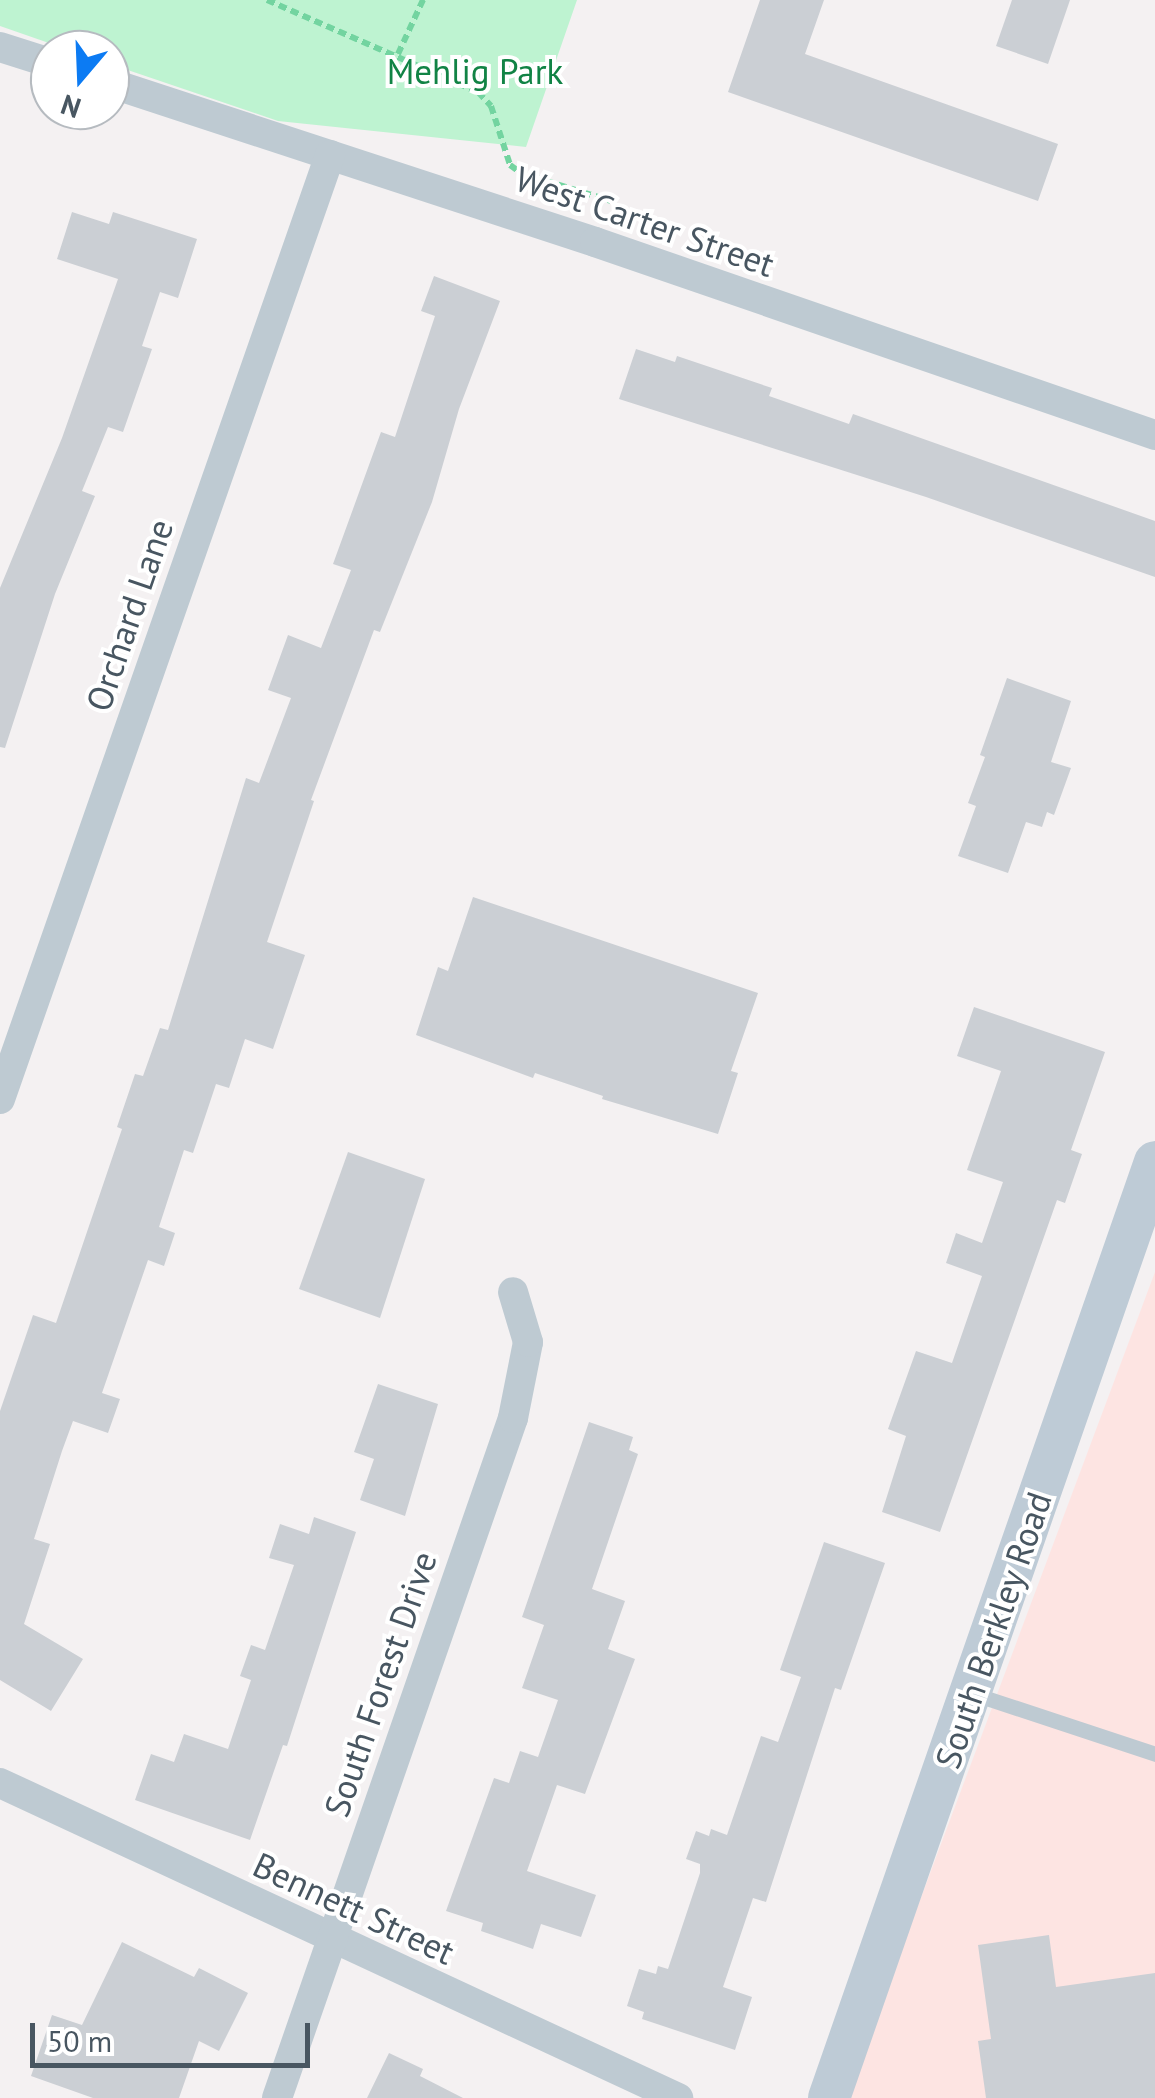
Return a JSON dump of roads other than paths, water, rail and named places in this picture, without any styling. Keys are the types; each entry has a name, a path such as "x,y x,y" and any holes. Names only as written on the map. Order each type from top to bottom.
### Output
{"street":[{"path":"0,46 30,56"},
{"name":"West Carter Street","path":"130,90 1155,436"},
{"name":"Orchard Lane","path":"0,1099 330,155"},
{"name":"South Berkley Road","path":"828,2098 1155,1162"},
{"name":"South Forest Drive","path":"277,2098 512,1418 528,1342 513,1292"},
{"name":"Bennett Street","path":"0,1783 678,2098"}],"lane":[{"path":"972,1693 1155,1754"}],"park label":[{"name":"Mehlig Park","path":"475,71"}]}
